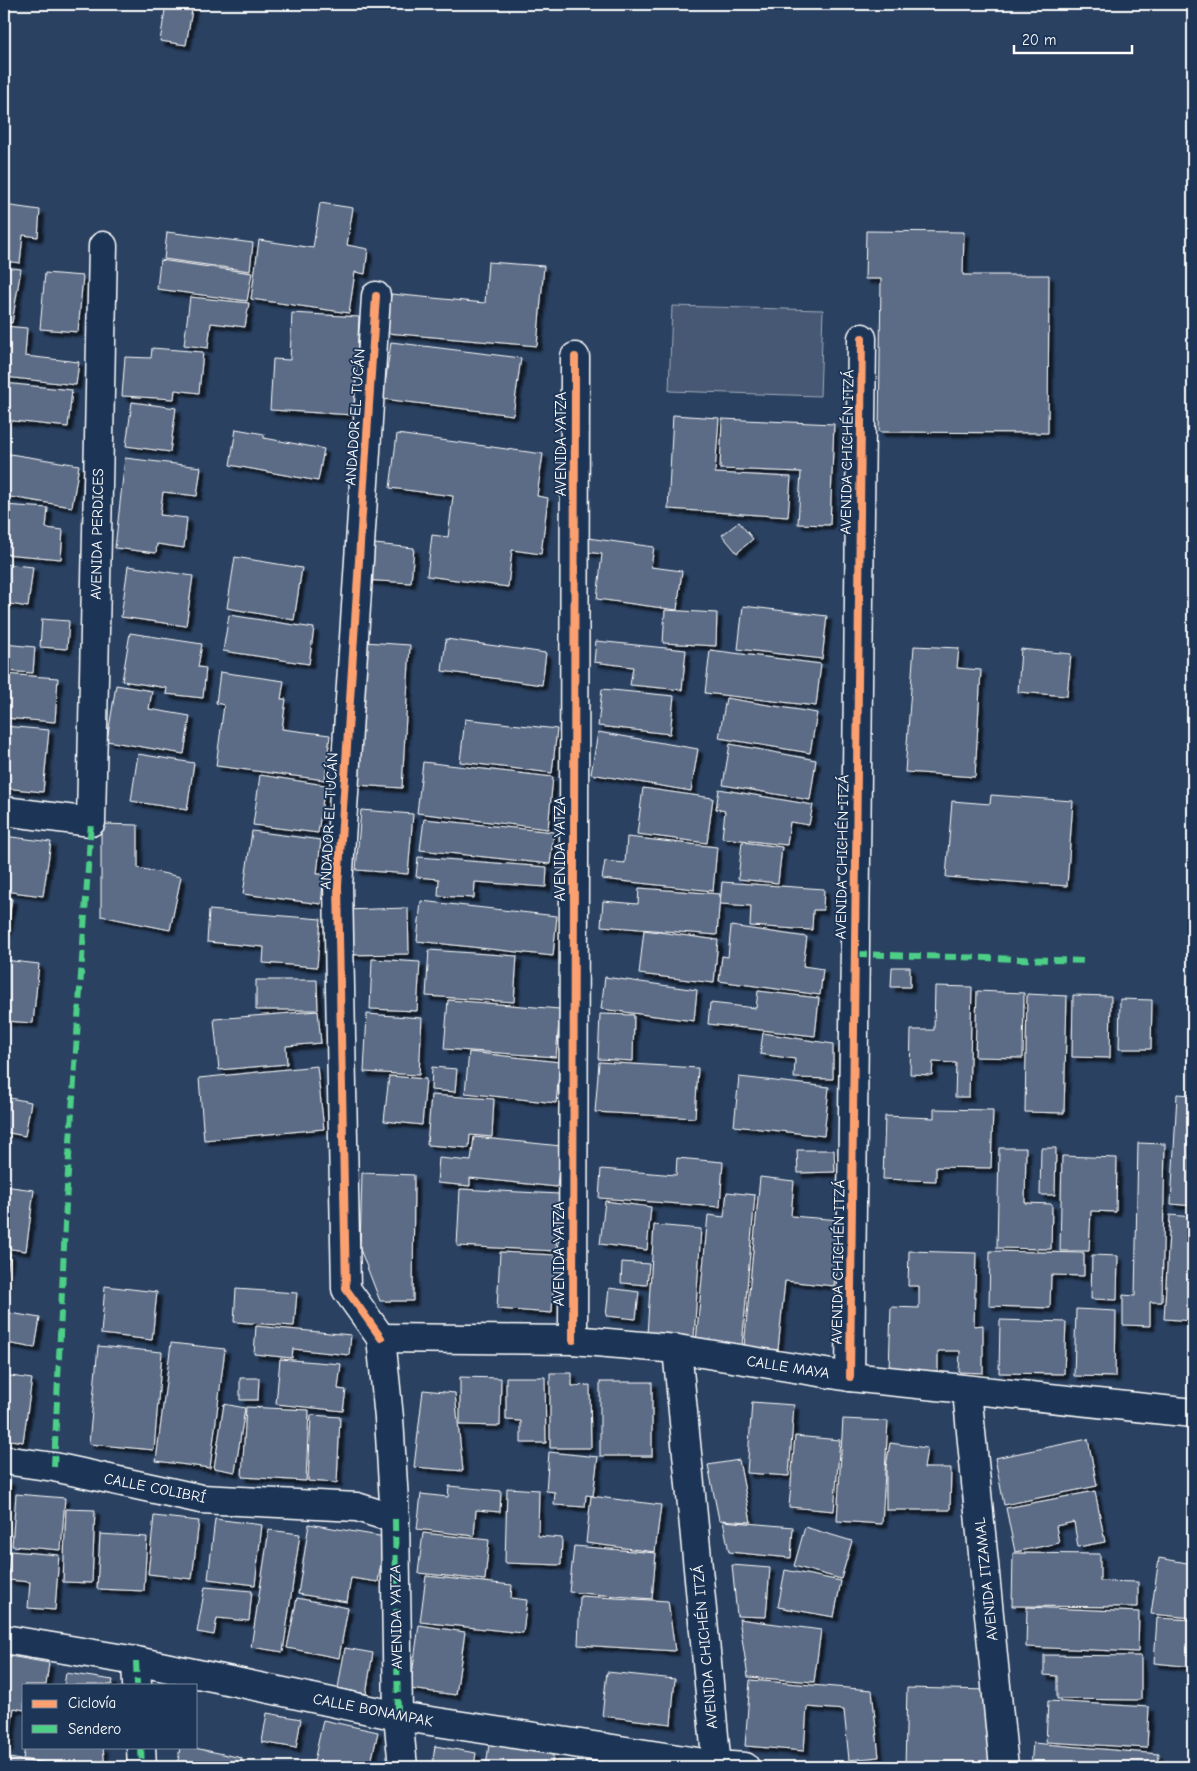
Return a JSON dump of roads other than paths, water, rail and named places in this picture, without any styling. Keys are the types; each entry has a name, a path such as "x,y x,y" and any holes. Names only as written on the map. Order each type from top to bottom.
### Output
{"street":[{"name":"AVENIDA PERDICES","path":"4,811 92,822 103,246"},
{"name":"ANDADOR EL TUCÁN","path":"376,296 338,886 346,1289 381,1338"},
{"name":"AVENIDA CHICHÉN ITZÁ","path":"850,1377 862,338"},
{"name":"AVENIDA YATZA","path":"573,1340 575,357"},
{"name":"CALLE MAYA","path":"381,1338 573,1340 677,1349 850,1377 967,1391 1193,1413"},
{"name":"AVENIDA YATZA","path":"381,1338 389,1418 395,1519 398,1716 403,1767"},
{"name":"AVENIDA CHICHÉN ITZÁ","path":"677,1349 717,1766"},
{"name":"AVENIDA ITZAMAL","path":"967,1391 1004,1767"},
{"name":"CALLE COLIBRÍ","path":"4,1460 54,1467 201,1499 357,1507 395,1519"},
{"name":"CALLE BONAMPAK","path":"4,1639 136,1673 717,1766 745,1767"},
{"path":"141,1748 142,1767"}]}
